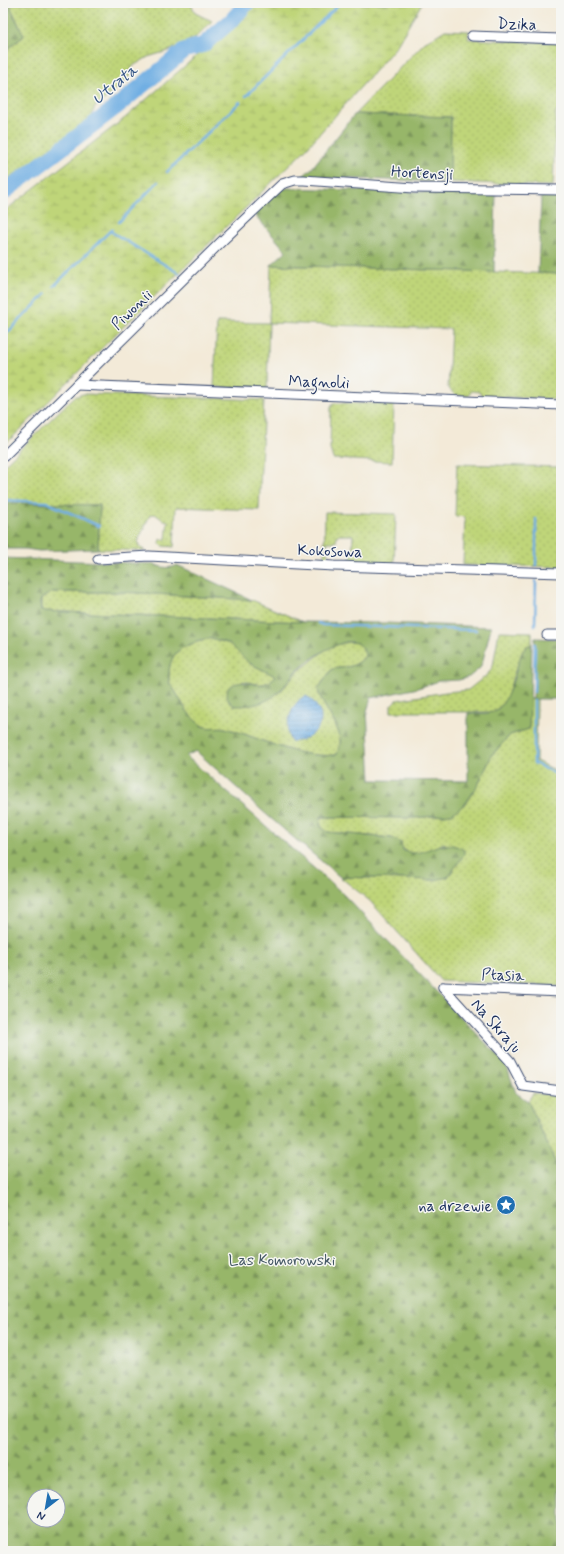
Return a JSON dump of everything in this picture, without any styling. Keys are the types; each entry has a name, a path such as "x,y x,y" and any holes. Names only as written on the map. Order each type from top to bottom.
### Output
{"street":[{"name":"Dzika","path":"472,36 561,39"},
{"name":"Hortensji","path":"282,184 300,180 414,188 561,190"},
{"name":"Piwonii","path":"3,457 201,261 282,184"},
{"name":"Magnolii","path":"76,386 561,405"},
{"name":"Kokosowa","path":"98,559 149,556 334,566 561,573"},
{"path":"548,635 561,635"},
{"name":"Ptasia","path":"443,987 561,992"},
{"name":"Na Skraju","path":"443,987 510,1061 523,1086 561,1091"}],"green space":[{"path":"3,3 11,3 11,9 24,36 3,52"},
{"path":"11,3 191,3 195,13 212,21 196,37 171,50 148,57 133,66 127,80 94,108 92,118 3,183 3,52 24,36 11,8"},
{"path":"251,3 422,3 396,47 306,149 118,332 3,447 3,212 125,118 194,58"},
{"path":"445,30 469,31 468,39 561,43 561,112 556,112 553,186 450,182 451,117 355,114 424,43"},
{"path":"355,114 451,117 450,182 302,177 312,168"},
{"path":"287,188 496,194 494,272 271,265 286,251 254,214 276,192"},
{"path":"541,196 561,196 561,274 538,273"},
{"path":"271,265 561,274 560,394 554,399 483,396 479,392 472,391 468,396 455,395 448,388 451,329 269,323"},
{"path":"217,322 269,323 267,389 214,387"},
{"path":"83,394 264,400 259,510 176,507 174,547 163,546 159,543 160,540 166,539 168,521 163,520 155,514 150,515 138,541 139,546 145,551 98,549 100,505 3,503 3,466 74,397"},
{"path":"334,403 394,404 392,462 333,459 330,449 331,407"},
{"path":"457,464 561,467 561,567 463,565 465,517 455,516"},
{"path":"3,503 100,505 98,549 39,551 26,549 3,549"},
{"path":"325,512 396,514 394,563 349,561 352,554 353,535 337,535 336,542 327,542 328,561 324,559"},
{"name":"Las Komorowski","path":"3,558 155,564 166,568 177,565 252,600 122,592 52,592 41,599 41,611 303,622 491,627 480,668 469,677 459,680 439,681 418,688 371,698 367,711 371,780 468,781 468,713 490,713 499,708 508,694 522,652 527,646 532,644 529,729 510,735 492,755 478,785 465,804 452,814 414,818 321,817 320,826 327,832 392,838 401,843 403,850 411,853 418,853 446,845 455,846 464,850 464,855 448,877 435,880 340,877 268,816 196,751 186,756 340,891 506,1064 516,1093 528,1101 561,1175 561,1551 3,1551","holes":["211,638 230,644 249,663 275,676 270,682 264,684 258,685 241,683 234,684 228,688 228,698 230,703 235,706 253,705 271,698 282,689 296,672 305,664 331,647 348,642 359,644 361,646 364,650 365,656 362,660 354,665 332,669 318,689 338,731 340,747 336,755 307,754 293,751 225,728 209,728 195,721 169,682 171,662 174,656 185,647"]},
{"path":"52,592 122,592 252,600 303,622 41,611 41,599"},
{"path":"499,631 532,632 532,644 527,646 514,673 507,698 501,706 493,712 391,712 391,705 396,700 468,690 488,674 493,666"},
{"path":"211,638 230,644 249,663 276,676 265,684 243,681 228,701 235,706 280,692 296,673 329,647 348,642 358,643 364,649 365,656 362,660 354,665 332,669 318,689 338,731 340,747 336,755 307,754 293,751 225,728 209,728 195,721 169,682 169,671 174,656 179,651 192,644"},
{"path":"535,638 561,639 561,699 533,699"},
{"path":"537,698 536,761 559,772 561,819 561,986 441,981 370,901 340,877 435,880 445,843 422,852 411,853 399,846 392,838 327,832 320,826 321,817 414,818 452,814 478,785 492,755 510,735 529,729 530,699"},
{"path":"533,1093 561,1096 561,1175 528,1101"}],"water":[{"path":"306,696 312,700 320,712 320,723 315,732 306,738 291,741 288,730 290,716 301,698"}],"waterway":[{"name":"Utrata","path":"3,193 115,108 185,50 203,45 232,20 247,3"},
{"path":"246,96 340,3"},
{"path":"167,172 240,102"},
{"path":"119,222 158,182"},
{"path":"54,286 112,229"},
{"path":"110,231 180,274"},
{"path":"3,337 46,294"},
{"path":"3,500 46,502 99,526"},
{"path":"536,519 536,565"},
{"path":"535,625 536,581"},
{"path":"318,623 323,625 476,630"},
{"path":"534,692 535,644"},
{"path":"534,700 534,763 556,774 561,840"}],"place":[{"name":"na drzewie","path":"506,1205"}]}
